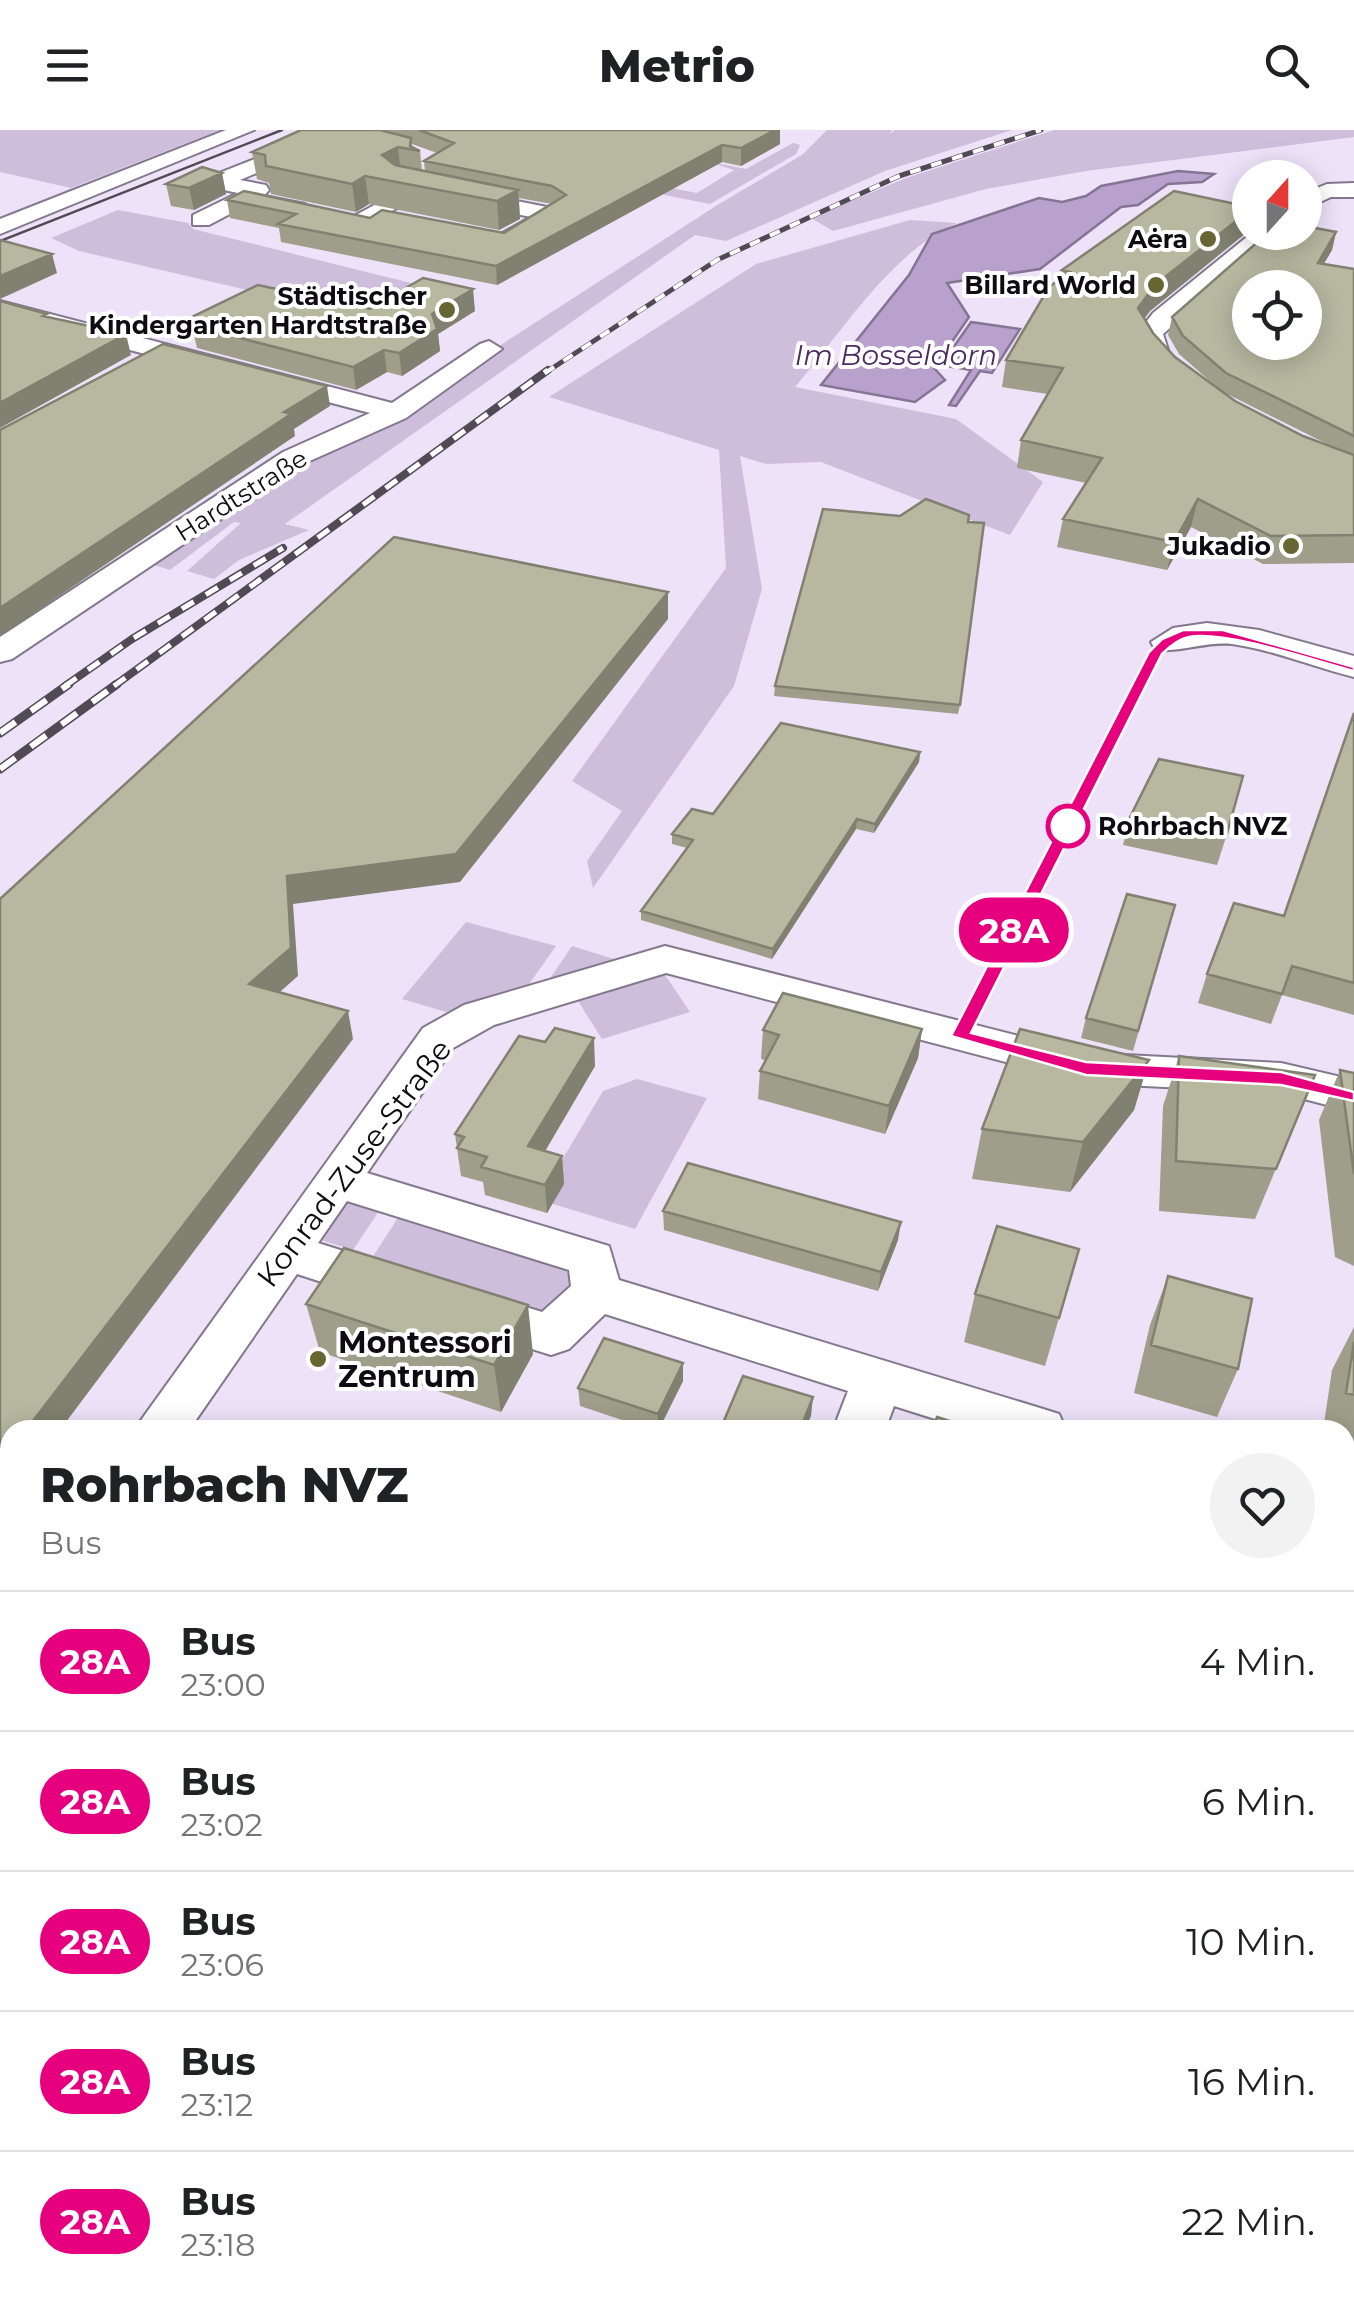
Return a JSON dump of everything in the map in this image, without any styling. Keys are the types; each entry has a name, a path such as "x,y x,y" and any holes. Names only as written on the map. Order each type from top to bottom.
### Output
{"street":[{"path":"0,229 244,130"},
{"path":"201,220 258,190 217,182 323,132"},
{"path":"0,249 45,218 192,150"},
{"path":"341,244 363,220 412,184 552,215 504,242 484,238"},
{"path":"1322,194 1354,190"},
{"path":"244,198 363,220"},
{"path":"0,229 24,236"},
{"path":"1204,395 1164,364 1152,348 1150,334 1162,318 1246,250"},
{"path":"0,308 396,412"},
{"path":"0,329 28,316"},
{"name":"Hardtstraße","path":"0,652 293,458 396,412 489,349"},
{"path":"132,369 164,350"},
{"path":"1167,642 1188,633 1223,634 1354,667"},
{"name":"Konrad-Zuse-Straße","path":"167,1420 438,1038 479,1015 665,959 1086,1068 1281,1078 1354,1096"},
{"path":"336,1181 592,1260 596,1292"},
{"path":"286,1252 551,1335 596,1292"},
{"path":"596,1292 1008,1420"},
{"path":"863,1420 878,1380"}],"shaded area":[{"path":"0,130 220,130 71,188 0,172"},
{"path":"827,130 892,130 889,134 895,130 1012,130 885,171 726,241 695,235 285,524 309,530 239,560 214,579 187,571 241,523 234,522 170,570 145,562 297,458 345,447 379,431 493,350 802,155"},
{"path":"1054,130 1354,130 1354,137 1086,171 986,189 833,231 811,218 906,178"},
{"path":"793,143 800,145 796,154 710,204 624,187 634,181 697,193 734,170 706,161 746,169"},
{"path":"118,210 188,223 193,229 427,287 372,319 79,251 51,238"},
{"path":"910,220 957,223 933,236 889,274 795,387 956,419 1043,482 1010,535 821,462 766,464 740,456 762,589 734,686 593,888 587,861 622,811 572,781 726,568 719,450 549,397 756,264"},
{"path":"466,922 556,946 524,991 446,1012 402,999"},
{"path":"572,946 614,959 549,980"},
{"path":"665,975 690,1012 602,1039 578,1001"},
{"path":"637,1079 707,1098 635,1229 553,1204 550,1180 603,1091"},
{"path":"350,1199 381,1208 353,1250 321,1240"},
{"path":"401,1213 584,1269 558,1316 372,1258"}],"water":[{"name":"Im Bosseldorn","path":"1178,171 1214,174 1202,182 1168,184 1138,205 1121,207 1040,269 947,283 969,317 934,368 945,380 915,402 821,385 909,275 932,234 1039,198 1062,202 1086,196 1101,186"},
{"path":"971,322 1020,329 992,373 980,371 956,406 949,405 971,370 941,365"}],"building":[{"path":"301,130 380,130 411,138 410,146 420,151 398,147 382,155 395,165 518,190 497,201 365,176 352,184 266,166 265,155 252,152"},
{"path":"419,130 775,130 741,148 722,145 496,266 278,224 296,214 227,200 244,191 370,218 382,210 504,233 566,195 552,186 424,161 454,143"},
{"path":"202,167 222,173 189,188 166,184"},
{"path":"1174,191 1232,203 1232,224 1155,285 1138,308 1153,333 1175,357 1235,401 1303,436 1354,455 1354,535 1271,536 1198,499 1174,542 1063,519 1102,458 1021,440 1063,368 1006,360 1049,287 1070,272 1062,270"},
{"path":"1322,229 1336,232 1318,263 1354,269 1354,436 1226,373 1183,336 1172,317 1248,250 1322,250"},
{"path":"0,240 52,254 0,276"},
{"path":"423,278 473,289 432,314 437,329 399,353 384,350 353,367 193,326 190,318 258,285 370,309"},
{"path":"0,301 47,314 43,316 126,334 0,403"},
{"path":"163,344 327,386 0,608 0,430"},
{"path":"926,499 969,515 968,522 984,523 960,705 775,686 823,509 900,516"},
{"path":"394,537 668,592 456,854 287,876 291,948 249,984 348,1011 34,1420 0,1420 0,899"},
{"path":"1354,713 1354,983 1292,966 1282,994 1207,974 1234,903 1284,916"},
{"path":"781,723 920,752 875,824 857,819 773,949 641,911 693,840 672,834 692,809 713,814"},
{"path":"1159,759 1243,776 1226,837 1130,817"},
{"path":"1127,894 1175,905 1138,1031 1086,1018"},
{"path":"783,993 922,1029 889,1106 760,1071 779,1035 763,1030"},
{"path":"555,1028 594,1038 528,1146 562,1156 545,1185 481,1167 487,1157 457,1148 464,1137 455,1134 519,1036 545,1042"},
{"path":"1020,1029 1149,1060 1083,1142 982,1129"},
{"path":"1179,1056 1315,1075 1276,1169 1176,1161"},
{"path":"1340,1070 1354,1073 1354,1174"},
{"path":"688,1163 901,1222 881,1272 663,1211"},
{"path":"997,1226 1079,1249 1059,1318 975,1294"},
{"path":"344,1248 528,1305 494,1365 306,1304"},
{"path":"1168,1276 1252,1299 1238,1369 1151,1345"},
{"path":"604,1338 683,1363 658,1414 578,1388"},
{"path":"1354,1342 1354,1395 1346,1393"},
{"path":"743,1376 813,1397 804,1420 724,1420"}],"tram line":[{"path":"0,241 282,130"}],"railway":[{"path":"545,373 717,260 899,176 1041,130"},
{"path":"114,686 548,370"},
{"path":"65,686 132,639 283,548"},
{"path":"0,733 69,684"},
{"path":"0,769 117,684"}],"bus line":[{"name":"28A","path":"1354,667 1313,654 1204,632 1176,636 1156,652 960,1036 1086,1068 1281,1078 1354,1096"}],"place":[{"name":"Aėra","path":"1208,239"},
{"name":"Billard World","path":"1156,285"},
{"name":"Städtischer Kindergarten Hardtstraße","path":"447,310"},
{"name":"Jukadio","path":"1291,546"},
{"name":"Rohrbach NVZ","path":"1068,826"},
{"name":"Montessori Zentrum","path":"318,1359"}]}
